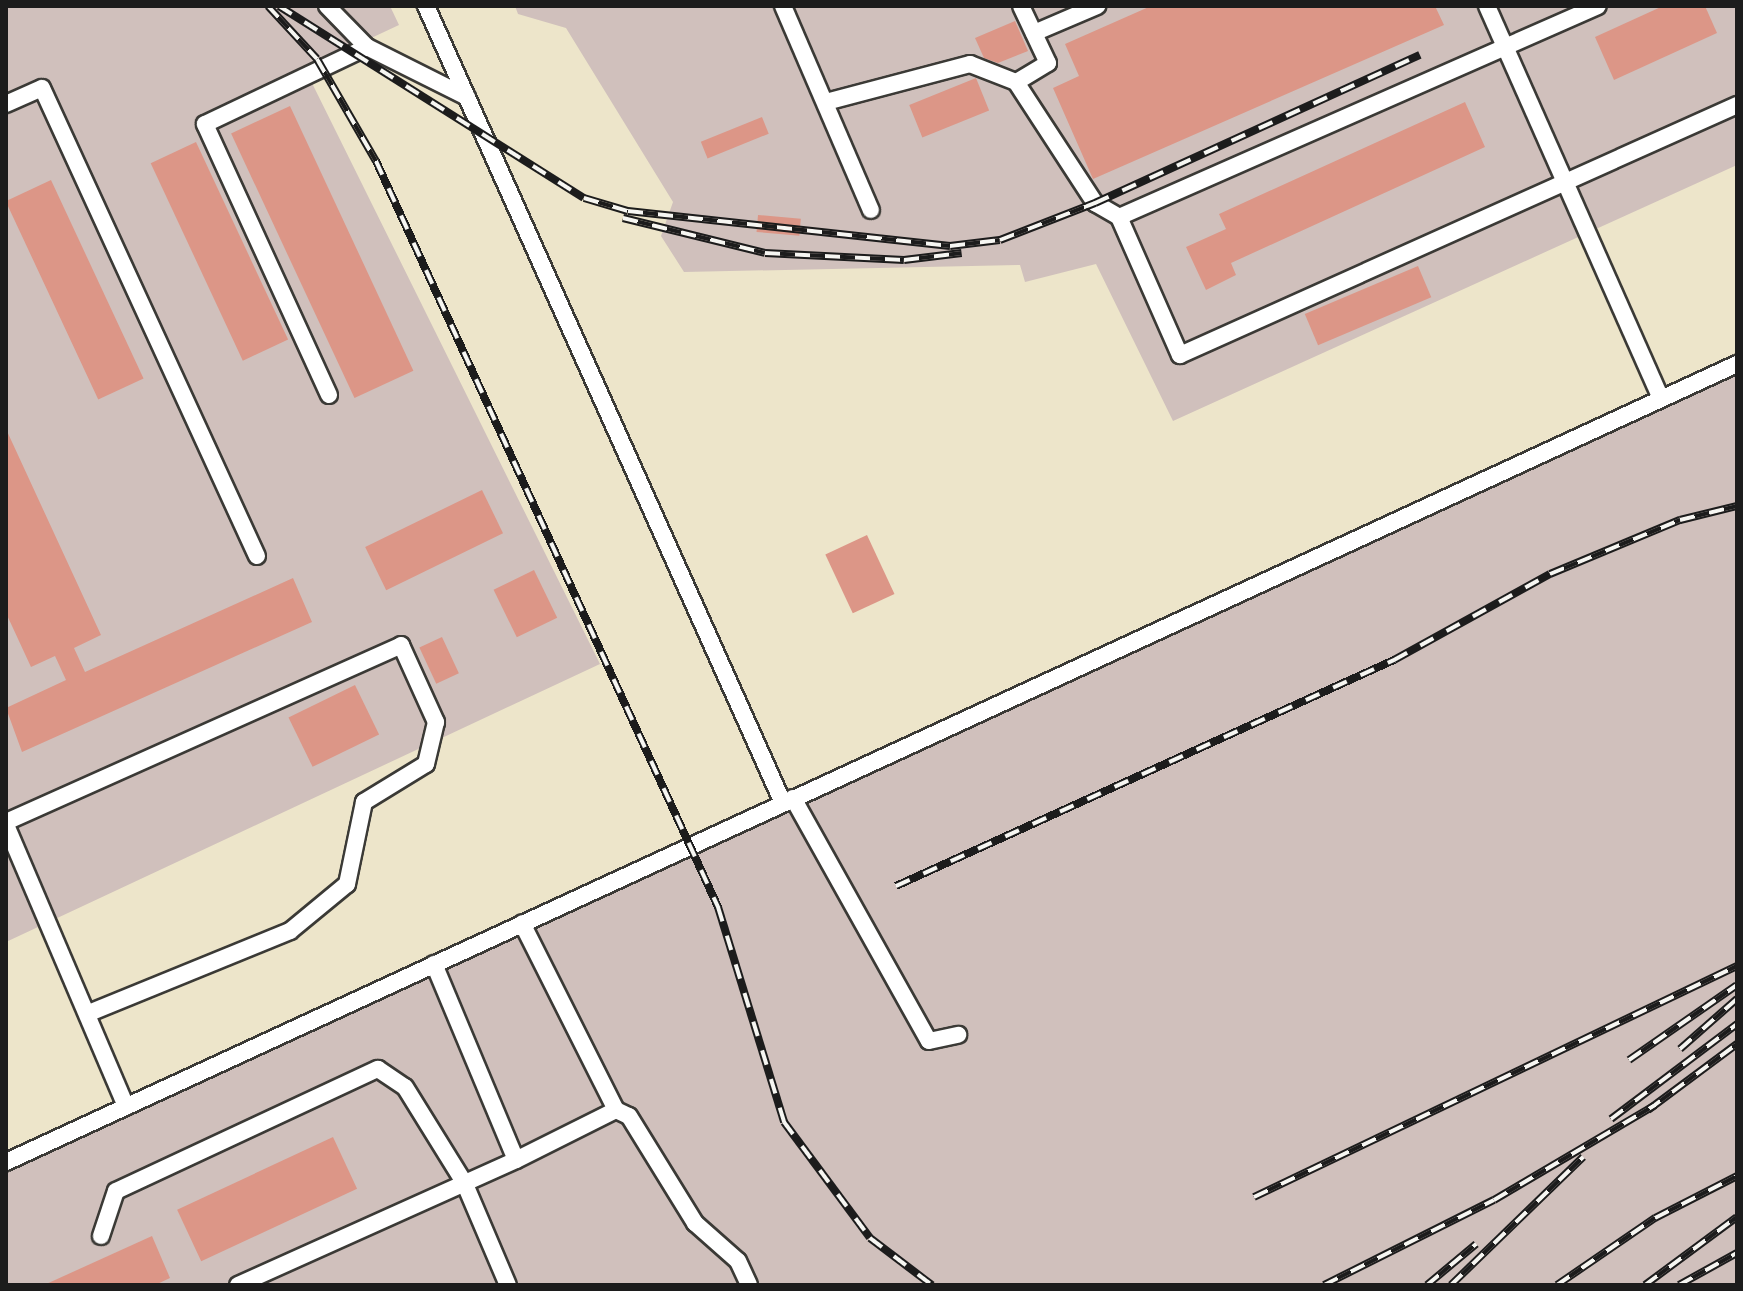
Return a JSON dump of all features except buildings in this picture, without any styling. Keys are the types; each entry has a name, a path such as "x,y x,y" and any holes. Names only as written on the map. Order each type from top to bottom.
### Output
{"street":[{"path":"327,6 367,47 467,97"},
{"path":"426,6 788,800 929,1041 958,1035"},
{"path":"783,6 871,210"},
{"path":"1016,82 1048,63 1021,6"},
{"path":"1034,33 1097,6"},
{"path":"1487,6 1661,398"},
{"path":"1119,217 1598,6"},
{"path":"329,395 205,124 367,47"},
{"path":"826,102 970,64 1016,82 1095,203 1119,217 1180,355 1737,105"},
{"path":"6,104 42,88 257,556"},
{"path":"6,1162 1737,364"},
{"path":"87,1014 290,931 347,884 364,802 426,764 436,722 401,645 6,824 126,1106"},
{"path":"522,923 616,1110 629,1116 695,1223 738,1261 749,1285"},
{"path":"434,964 516,1160"},
{"path":"101,1236 116,1191 378,1069 405,1087 464,1182 508,1285"},
{"path":"238,1285 516,1160 616,1110"}],"shaded area":[{"path":"6,6 390,6 399,25 305,69 600,664 6,942"},
{"path":"515,6 1737,6 1737,165 1173,421 1096,264 1025,282 1020,265 684,272 661,236 673,202 566,28 518,14"},
{"path":"1737,365 1737,1285 6,1285 6,1164"}],"railway":[{"path":"268,6 317,59 376,161 718,907 784,1122 870,1238 932,1285"},
{"path":"279,6 584,198 628,211 950,246 1000,240 1095,203 1420,55"},
{"path":"623,218 765,253 904,260 962,253"},
{"path":"896,886 1394,660 1550,574 1680,520 1737,506"},
{"path":"1254,1197 1737,966"},
{"path":"1629,1060 1737,985"},
{"path":"1680,1049 1737,999"},
{"path":"1611,1119 1737,1024"},
{"path":"1648,1110 1737,1044"},
{"path":"1324,1285 1494,1200 1655,1105"},
{"path":"1451,1285 1583,1157"},
{"path":"1557,1285 1655,1218 1737,1176"},
{"path":"1645,1285 1737,1217"},
{"path":"1427,1285 1476,1244"},
{"path":"1679,1285 1737,1253"}]}
